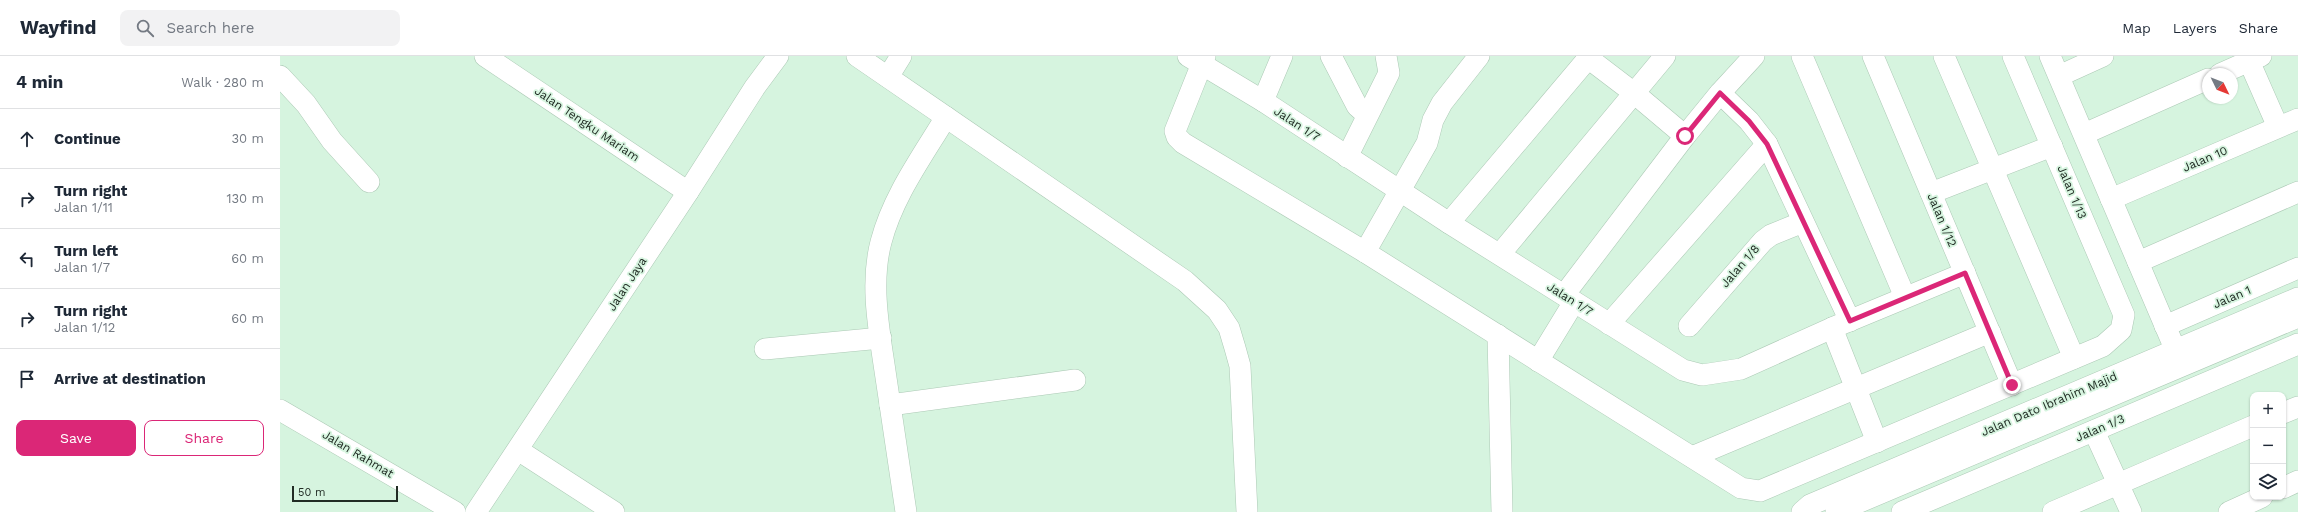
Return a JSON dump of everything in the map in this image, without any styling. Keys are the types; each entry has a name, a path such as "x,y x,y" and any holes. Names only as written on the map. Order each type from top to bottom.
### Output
{"street":[{"name":"Jalan Jaya","path":"476,512 688,192 755,87 778,56"},
{"path":"857,56 1185,281 1217,310 1228,328 1240,366 1247,512"},
{"path":"888,77 901,56"},
{"path":"1263,101 1282,56"},
{"path":"1331,56 1357,106 1367,115"},
{"path":"1347,157 1389,73 1386,56"},
{"path":"1365,252 1427,143 1433,120 1442,103 1479,56"},
{"path":"1500,254 1665,56"},
{"path":"1538,361 1569,298 1685,136 1720,93 1754,56"},
{"path":"1802,56 1905,297"},
{"name":"Jalan 1/12","path":"1873,56 2012,385"},
{"path":"1198,59 1175,131 1177,137 1183,143 1365,252 1740,488 1760,492 2074,358 1944,56"},
{"name":"Jalan 1/13","path":"2013,56 2124,315 2122,330 2103,346 2074,358"},
{"path":"2050,56 2179,358"},
{"path":"2059,76 2104,56"},
{"name":"Jalan Tengku Mariam","path":"488,57 688,192"},
{"path":"1449,223 1589,57 1685,136"},
{"name":"Jalan 1/7","path":"1198,59 1399,191 1683,370 1702,374 1741,369 1841,324 1965,273"},
{"path":"2234,68 2255,59 2278,128"},
{"path":"280,76 306,104 332,141 369,182"},
{"path":"2084,134 2202,82"},
{"path":"1720,93 1749,121 1767,144 1803,222 1841,324 1856,388 1877,442"},
{"path":"906,512 880,338 876,291 880,244 895,200 946,117"},
{"name":"Jalan 10","path":"2111,199 2298,119"},
{"path":"1609,324 1767,144"},
{"path":"1931,193 2052,146"},
{"path":"2138,262 2298,192"},
{"name":"Jalan 1/8","path":"1689,326 1763,241 1771,235 1803,222"},
{"name":"Jalan 1","path":"2165,326 2298,268"},
{"name":"Jalan Dato Ibrahim Majid","path":"1836,512 1878,505 2179,358 2298,304"},
{"path":"1692,457 1990,332"},
{"path":"1498,335 1502,512"},
{"path":"765,349 880,338"},
{"name":"Jalan 1/3","path":"1902,512 2298,344"},
{"name":"Jalan Dato Ibrahim Majid","path":"1802,512 1810,505 2179,358"},
{"path":"890,405 1075,380"},
{"path":"2286,412 2298,407"},
{"name":"Jalan Rahmat","path":"280,411 456,512"},
{"path":"2053,512 2250,427"},
{"path":"2094,431 2130,512"},
{"path":"518,450 614,512"},
{"path":"2286,487 2298,481"},
{"path":"2229,512 2255,500"}],"route":[{"path":"1685,136 1720,93 1749,121 1767,144 1850,321 1965,273 2012,385"}]}
